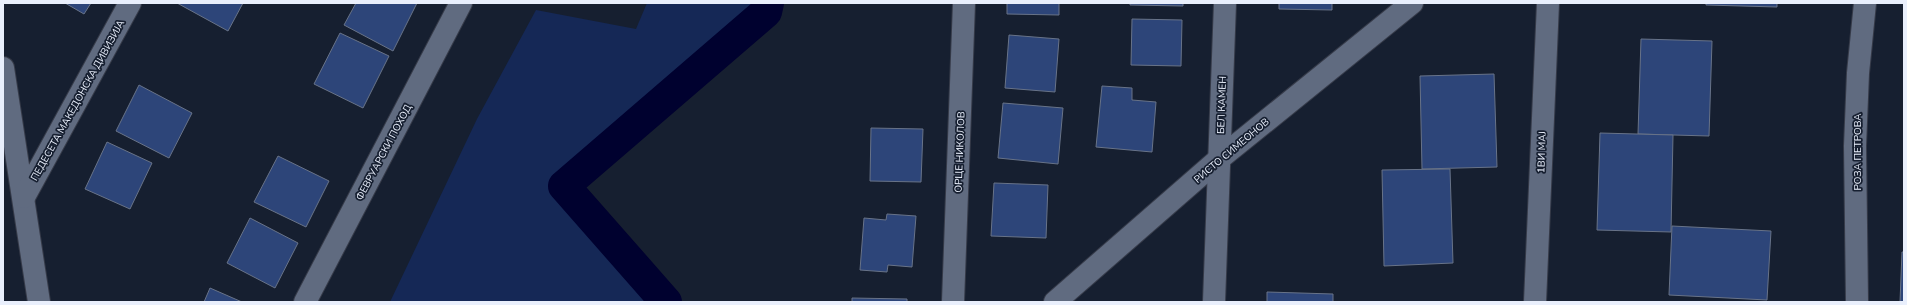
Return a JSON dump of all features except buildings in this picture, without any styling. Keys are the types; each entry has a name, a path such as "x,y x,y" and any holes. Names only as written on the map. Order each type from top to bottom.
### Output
{"street":[{"name":"ПЕДЕСЕТА МАКЕДОНСКА ДИВИЗИЈА","path":"24,197 130,3"},
{"name":"ФЕВРУАРСКИ ПОХОД","path":"305,302 461,3"},
{"name":"ОРЦЕ НИКОЛОВ","path":"953,302 964,3"},
{"name":"БЕЛ КАМЕН","path":"1214,302 1225,3"},
{"name":"РИСТО СИМЕОНОВ","path":"1054,302 1219,159 1412,3"},
{"name":"1ВИ МАЈ","path":"1535,302 1548,3"},
{"name":"РОЗА ПЕТРОВА","path":"1857,302 1855,146 1858,73 1865,3"},
{"path":"3,68 39,302"}],"shaded area":[{"path":"647,3 776,3 564,186 666,302 390,302 477,119 536,10 636,29"}],"waterway":[{"path":"666,302 564,186 766,12 768,3"}]}
